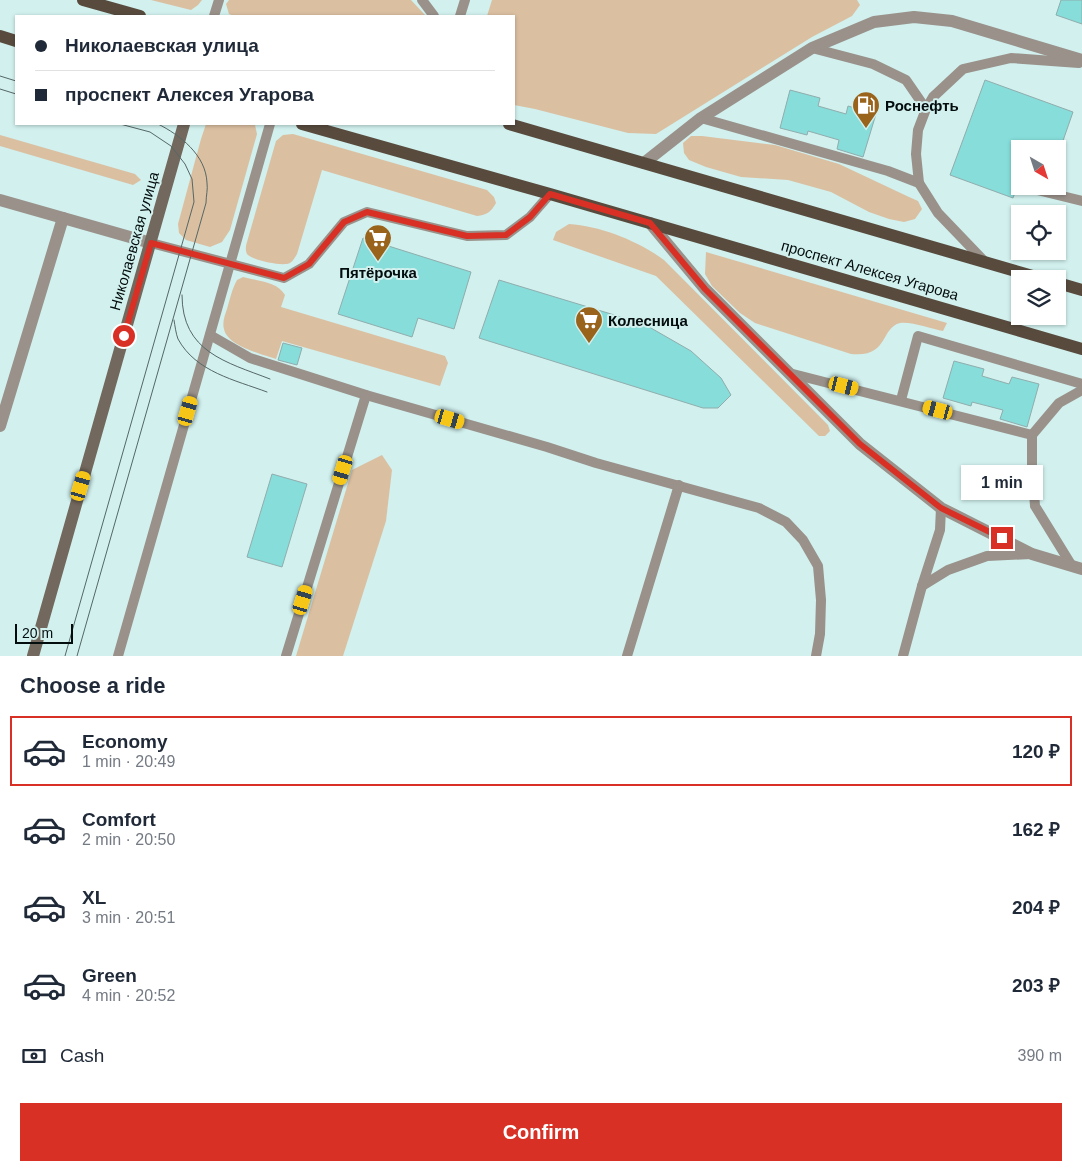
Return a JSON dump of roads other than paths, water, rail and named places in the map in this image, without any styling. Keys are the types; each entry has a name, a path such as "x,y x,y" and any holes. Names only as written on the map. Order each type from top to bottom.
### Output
{"main road":[{"path":"83,0 136,15"},
{"path":"0,36 15,41"},
{"name":"Николаевская улица","path":"32,656 184,125"},
{"name":"проспект Алексея Угарова","path":"306,125 1082,349"},
{"path":"512,125 1012,270"},
{"path":"1066,285 1082,290"}],"street":[{"path":"644,163 701,118 812,48 874,22 914,17 952,21 1082,62"},
{"path":"0,200 151,243"},
{"path":"0,426 63,218"},
{"path":"650,223 705,289 860,444 941,508 1032,554 1077,568"}],"lane":[{"path":"214,15 219,0"},
{"path":"422,0 433,15"},
{"path":"460,15 465,0"},
{"path":"812,48 873,64 906,80 926,109"},
{"path":"986,262 938,213 919,183 916,154 918,130 926,109 933,97 963,69 1011,58 1082,62"},
{"path":"701,118 888,172 919,183"},
{"path":"118,656 270,125"},
{"path":"151,243 284,278 309,264 344,222 367,212 467,236 506,235 530,217 550,194"},
{"path":"1058,195 1082,201"},
{"path":"210,335 250,358 366,395 596,463 759,508 786,522 803,540 818,566 821,600 820,634 816,656"},
{"path":"900,400 918,336 1082,384"},
{"path":"788,372 1032,435"},
{"path":"1077,568 1034,506 1032,435 1059,403 1082,390"},
{"path":"286,656 366,395"},
{"path":"627,656 679,486"},
{"path":"903,656 940,530 941,508"},
{"path":"922,586 948,570 986,556 1032,554"}],"tram line":[{"path":"0,76 15,81"},
{"path":"0,89 15,94"},
{"path":"65,656 194,202 192,179 185,164 171,146 150,132 124,125"},
{"path":"77,656 206,203 206,173 197,155 183,140 160,125"},
{"path":"182,295 184,314 190,330 198,342 223,360 270,379"},
{"path":"174,320 178,339 195,360 230,379 267,392"}],"place":[{"name":"Роснефть","path":"866,129"},
{"name":"Пятёрочка","path":"378,262"},
{"name":"Колесница","path":"589,344"}]}
